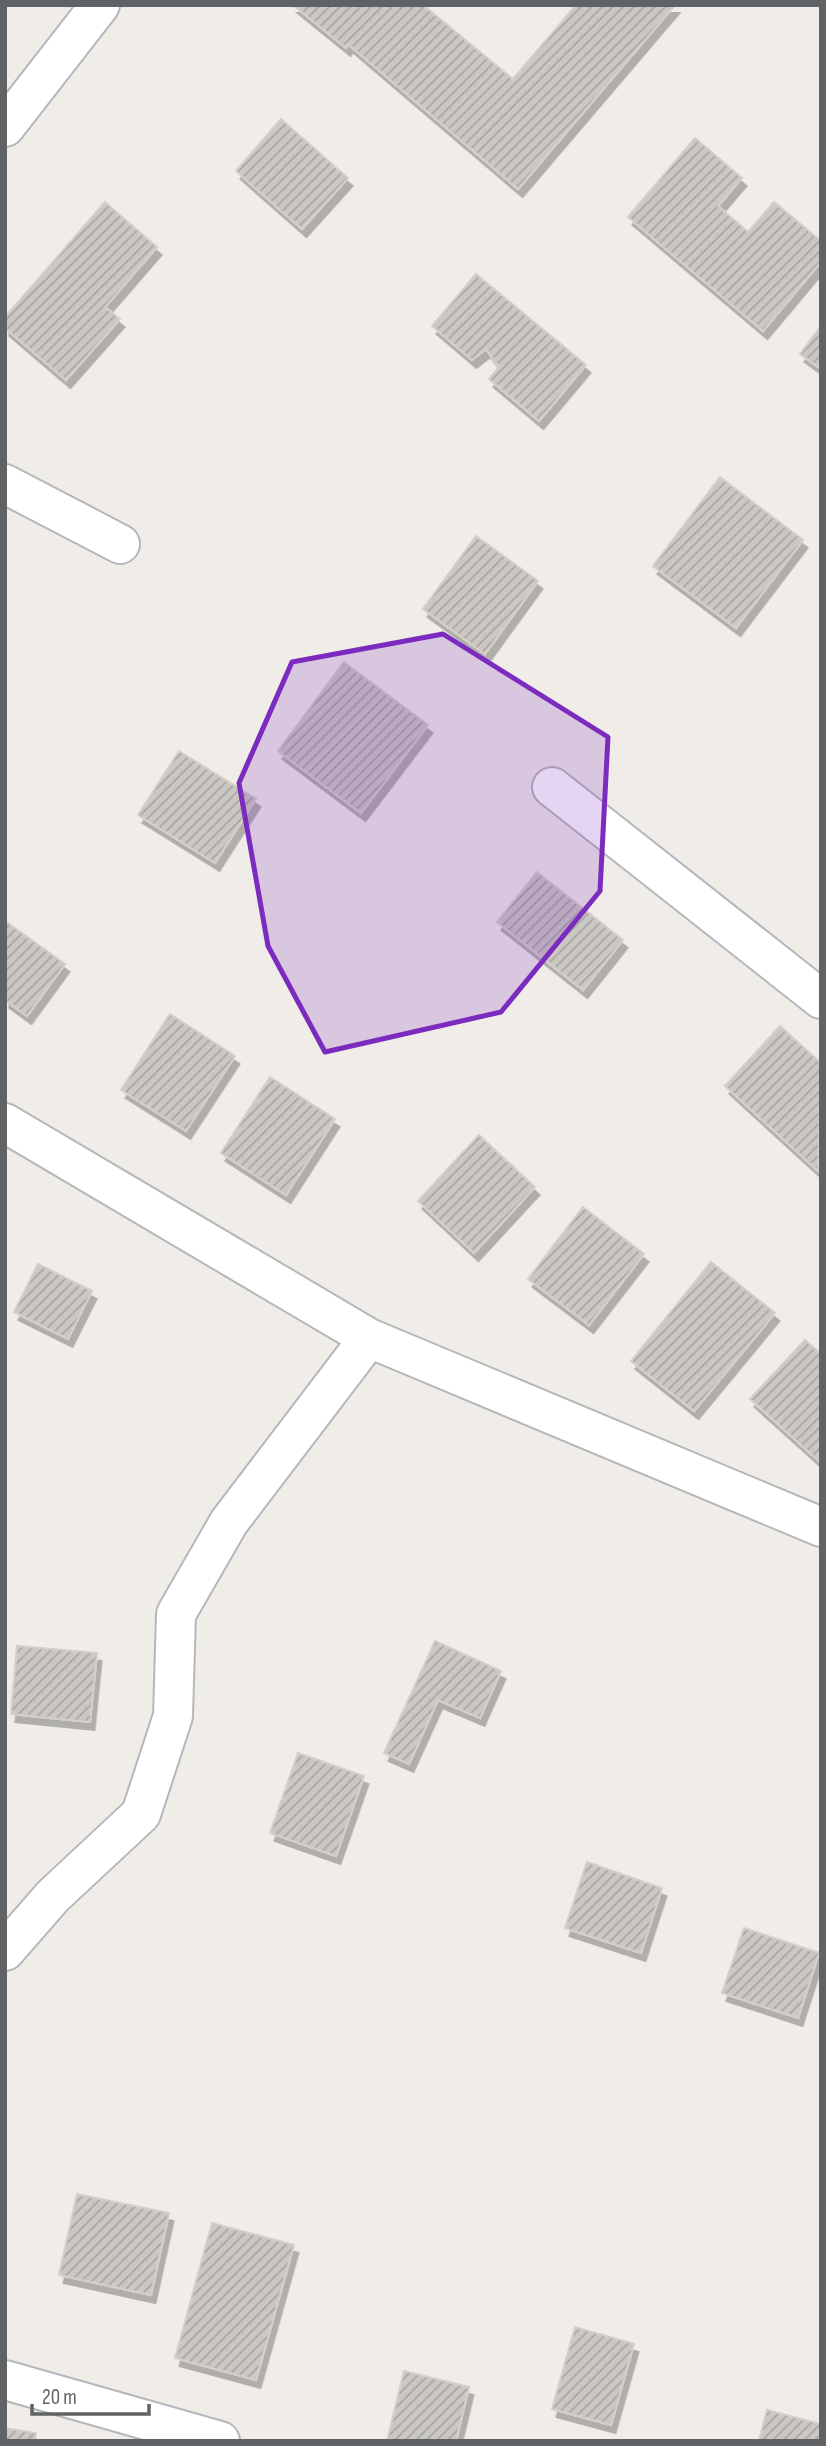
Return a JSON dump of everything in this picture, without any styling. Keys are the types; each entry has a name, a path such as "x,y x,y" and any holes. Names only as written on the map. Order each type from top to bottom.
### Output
{"street":[{"path":"5,127 100,5"},
{"path":"5,484 120,544"},
{"path":"552,787 821,999"},
{"path":"5,1123 369,1338 821,1527"},
{"path":"5,1951 53,1896 141,1814 173,1716 176,1614 229,1522 369,1338"},
{"path":"5,2380 220,2441"}],"highlighted area":[{"path":"443,634 608,737 600,891 501,1012 325,1052 268,946 239,783 292,662"}],"building":[{"path":"293,5 423,5 513,79 576,5 675,5 518,189 348,44 346,48"},
{"path":"281,119 348,178 302,229 236,171"},
{"path":"695,138 742,178 718,206 748,232 774,202 821,241 821,262 763,331 628,217"},
{"path":"105,202 157,247 105,307 120,319 66,380 5,328 5,317"},
{"path":"476,274 586,365 539,421 489,379 499,367 486,349 472,360 432,326"},
{"path":"821,326 821,369 800,354"},
{"path":"720,477 803,540 736,628 653,566"},
{"path":"476,536 538,581 485,654 423,609"},
{"path":"344,662 428,725 361,813 278,751"},
{"path":"179,751 256,799 215,863 138,815"},
{"path":"537,872 623,940 583,990 497,922"},
{"path":"5,921 65,964 27,1016 5,1000"},
{"path":"170,1014 235,1056 186,1131 121,1090"},
{"path":"780,1026 821,1063 818,1171 725,1086"},
{"path":"270,1077 335,1119 286,1195 221,1153"},
{"path":"479,1135 535,1187 474,1253 418,1201"},
{"path":"583,1207 644,1254 589,1325 528,1279"},
{"path":"711,1262 775,1313 694,1411 631,1361"},
{"path":"38,1264 92,1291 68,1339 14,1312"},
{"path":"805,1340 821,1354 821,1463 750,1399"},
{"path":"435,1641 501,1671 480,1718 438,1700 409,1764 384,1753"},
{"path":"17,1646 97,1653 90,1722 11,1714"},
{"path":"298,1753 364,1776 336,1856 270,1833"},
{"path":"587,1862 662,1888 641,1953 565,1928"},
{"path":"744,1928 819,1953 798,2018 722,1993"},
{"path":"77,2194 169,2213 151,2295 59,2275"},
{"path":"212,2223 294,2245 256,2380 175,2358"},
{"path":"575,2327 634,2344 611,2425 552,2409"},
{"path":"404,2371 469,2387 456,2441 387,2441"},
{"path":"767,2410 821,2424 821,2441 759,2441"},
{"path":"5,2428 36,2433 35,2441 5,2441"}]}
